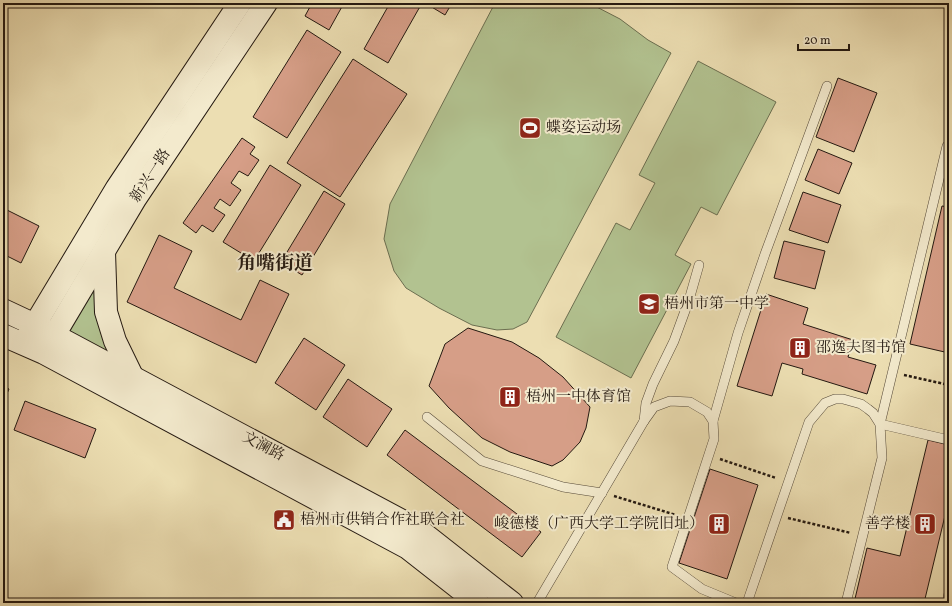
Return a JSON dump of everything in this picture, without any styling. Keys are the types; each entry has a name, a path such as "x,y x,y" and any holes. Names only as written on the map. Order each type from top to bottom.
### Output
{"main road":[{"name":"新兴一路","path":"24,344 117,188 240,3"},
{"name":"新兴一路","path":"49,344 135,199 266,3"},
{"path":"104,252 106,312 115,341 134,378"},
{"name":"文澜路","path":"3,310 35,325 49,344 408,548 478,603"},
{"name":"文澜路","path":"3,335 24,344 49,344 134,378 419,530 512,603"}],"lane":[{"path":"736,603 702,589 672,567 714,438 713,421 738,333 765,254 827,86"},
{"path":"846,603 882,458 880,424 947,146"},
{"path":"644,421 646,403 653,384 674,341 689,300 699,265"},
{"path":"747,603 809,422 825,403 835,399 843,399 861,404 873,412 880,424 949,440"},
{"path":"537,603 644,421 654,407 670,401 690,402 707,412 713,421"},
{"path":"427,417 482,461 563,487 602,493"},
{"path":"947,603 949,593"}],"path":[{"path":"892,372 949,385"},
{"path":"708,455 789,482"},
{"path":"602,493 688,518"},
{"path":"778,516 863,536"}],"green space":[{"name":"蝶姿运动场","path":"495,3 589,3 620,19 648,40 671,53 527,322 513,329 497,330 472,325 439,308 406,288 394,271 384,239 390,204"},
{"path":"698,61 776,102 717,215 701,207 675,255 691,264 631,378 556,337 616,223 630,230 655,183 639,175"},
{"path":"95,285 109,355 69,331"}],"building":[{"path":"312,3 344,3 329,30 305,16"},
{"path":"390,3 422,3 388,63 364,49"},
{"path":"425,3 452,3 445,15"},
{"path":"307,30 341,52 287,138 253,117"},
{"path":"353,59 407,94 340,197 287,163"},
{"path":"838,78 877,93 854,152 816,137"},
{"path":"242,138 255,147 250,154 259,160 248,176 239,171 231,183 241,190 230,206 220,199 214,208 225,215 213,232 202,225 196,233 183,223"},
{"path":"818,149 852,163 839,194 805,180"},
{"path":"270,165 301,185 254,261 223,242"},
{"path":"324,191 345,204 302,275 281,262"},
{"path":"803,192 841,205 828,243 789,230"},
{"path":"942,206 949,207 949,353 910,344"},
{"path":"3,208 39,226 21,263 3,254"},
{"path":"159,235 192,251 174,288 241,320 260,280 289,294 256,363 127,302"},
{"path":"784,241 825,251 815,289 774,278"},
{"name":"邵逸夫图书馆","path":"766,294 808,308 803,324 853,340 848,357 876,365 867,394 802,374 803,369 782,363 772,396 737,386"},
{"name":"梧州一中体育馆","path":"468,328 512,342 539,358 563,377 590,407 586,428 580,442 563,460 552,466 510,452 482,438 449,408 429,386 445,344"},
{"path":"304,338 345,365 316,410 275,383"},
{"path":"348,379 392,409 367,447 323,417"},
{"path":"3,386 9,389 3,403"},
{"path":"25,401 96,429 85,458 14,430"},
{"path":"405,430 541,532 522,557 387,455"},
{"name":"善学楼","path":"928,440 949,445 949,499 924,603 911,601 907,603 854,603 867,548 900,556"},
{"name":"峻德楼（广西大学工学院旧址）","path":"710,469 758,485 727,579 679,563"}],"place":[{"name":"蝶姿运动场","path":"530,128"},
{"name":"梧州市第一中学","path":"649,304"},
{"name":"邵逸夫图书馆","path":"800,348"},
{"name":"梧州一中体育馆","path":"510,397"},
{"name":"梧州市供销合作社联合社","path":"284,520"},
{"name":"峻德楼（广西大学工学院旧址）","path":"719,524"},
{"name":"善学楼","path":"925,524"}],"district":[{"name":"角嘴街道","path":"275,264"}]}
